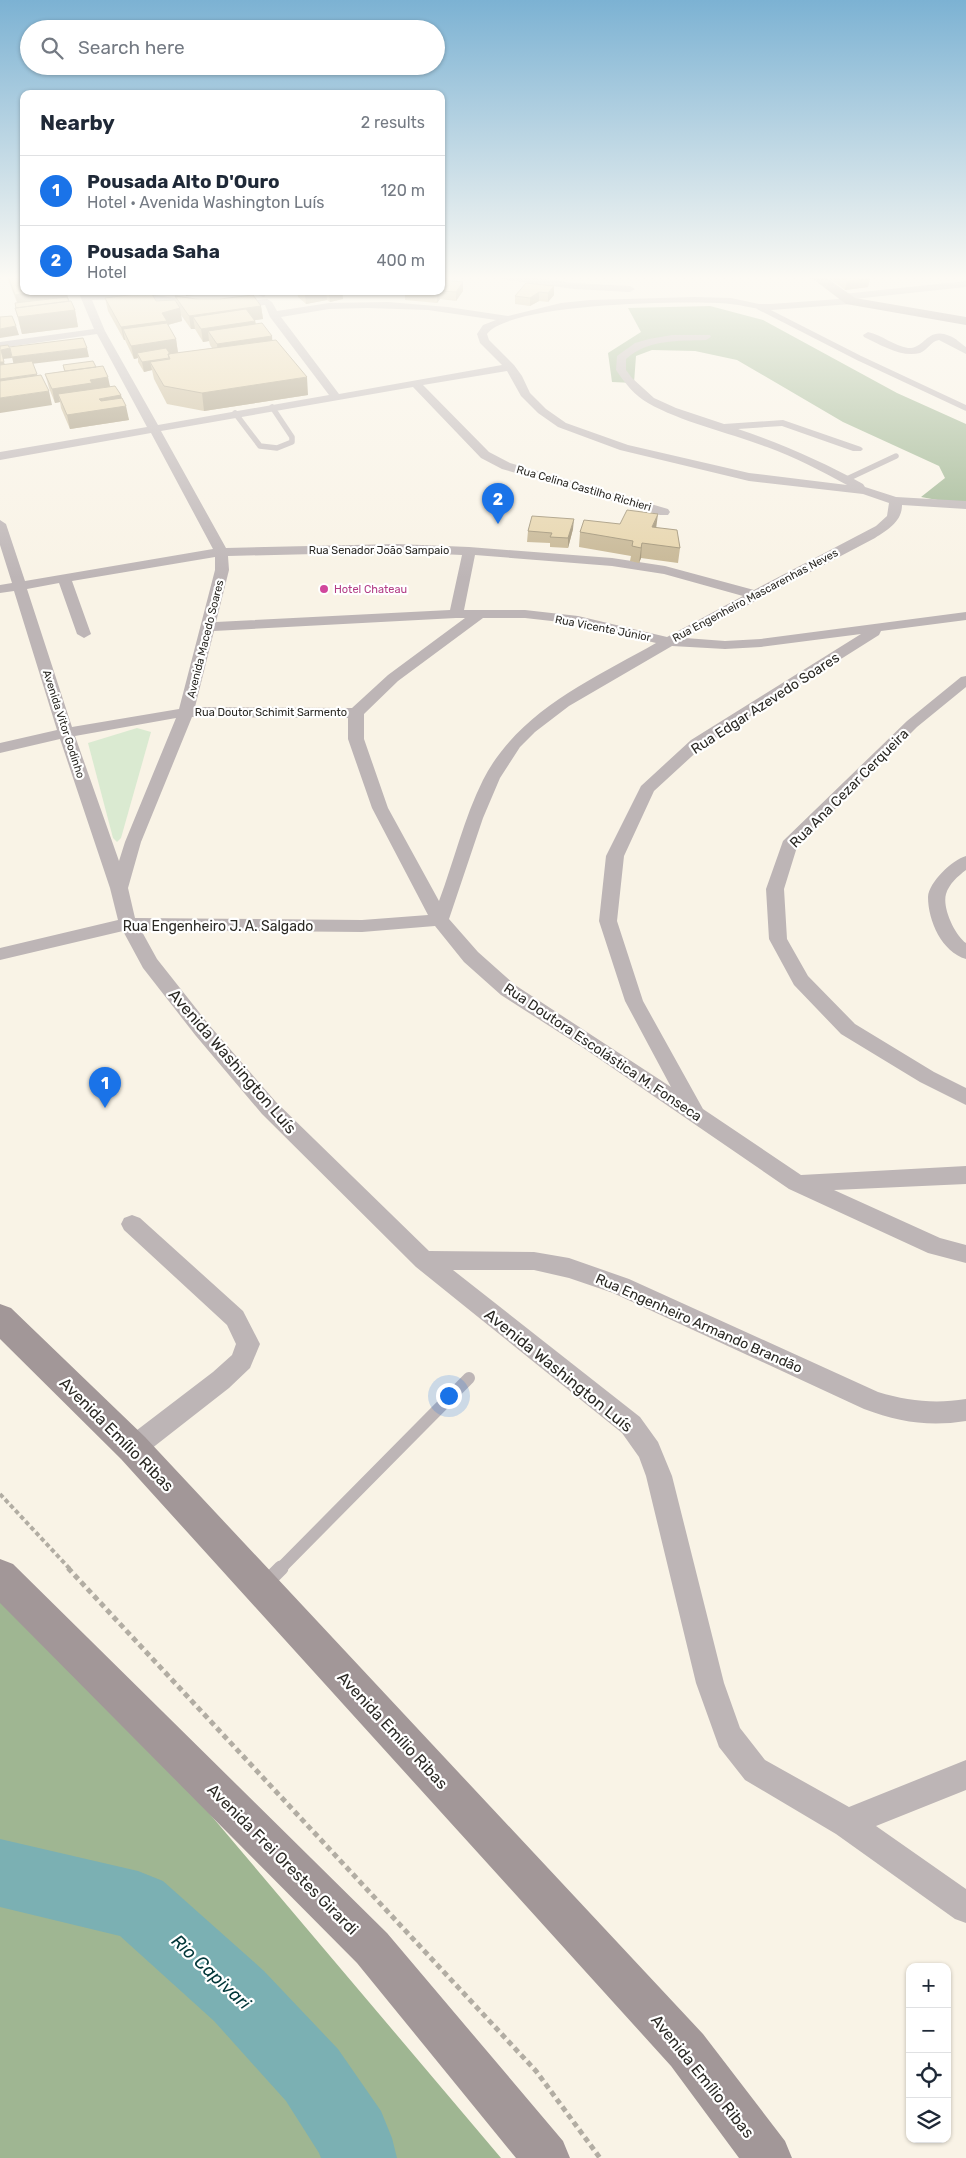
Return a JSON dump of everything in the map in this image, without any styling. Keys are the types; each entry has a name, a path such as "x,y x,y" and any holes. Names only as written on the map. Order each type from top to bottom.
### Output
{"street":[{"name":"Avenida Macedo Soares","path":"119,888 133,842 186,712 222,570 221,552 125,377"},
{"path":"321,377 336,397"},
{"path":"0,456 235,413 456,377"},
{"path":"517,377 525,394 542,411 562,425 615,445 749,477 865,491 895,501 966,505"},
{"path":"626,377 650,400 672,410 812,461 847,479 865,491"},
{"name":"Rua Celina Castilho Richieri","path":"416,384 471,442 485,454 506,466 664,512"},
{"path":"718,427 783,423 858,449"},
{"name":"Rua Engenheiro Mascarenhas Neves","path":"440,920 452,893 480,802 504,758 528,730 578,692 668,641 870,534 894,518 897,509 895,501"},
{"name":"Avenida Vitor Godinho","path":"0,524 66,733 119,888 128,924"},
{"name":"Rua Senador João Sampaio","path":"0,589 221,552 342,548 469,551 612,562 656,568 756,595"},
{"path":"456,614 469,551"},
{"path":"64,578 84,634"},
{"path":"356,713 393,678 481,613"},
{"name":"Rua Vicente Júnior","path":"209,627 456,614 525,614 578,620 668,641 725,645 761,643 966,616"},
{"name":"Rua Edgar Azevedo Soares","path":"695,1113 634,1000 608,921 615,856 648,789 697,743 880,628"},
{"name":"Rua Ana Cezar Cerqueira","path":"966,680 912,724 789,845 774,889 778,939 801,980 848,1028 926,1077 966,1097"},
{"name":"Rua Doutor Schimit Sarmento","path":"0,748 66,733 186,712 356,713"},
{"name":"Rua Doutora Escolástica M. Fonseca","path":"356,713 356,739 380,808 440,920 471,958 508,990 589,1042 797,1183 936,1246 966,1254"},
{"path":"104,843 123,845 133,842"},
{"path":"966,862 950,873 937,895 940,917 951,941 966,953"},
{"name":"Rua Engenheiro J. A. Salgado","path":"0,954 128,924 362,926 440,920"},
{"name":"Avenida Washington Luís","path":"128,924 150,963 269,1108 424,1260 631,1426 649,1450 659,1476 710,1683 729,1737 755,1770 847,1823 966,1908"},
{"path":"797,1183 966,1175"},
{"path":"132,1224 235,1318 248,1344 242,1361 222,1380 134,1448"},
{"name":"Rua Engenheiro Armando Brandão","path":"424,1260 534,1261 569,1268 621,1286 873,1401 904,1412 938,1415 966,1410"},
{"name":"Avenida Emílio Ribas","path":"0,1318 134,1448 686,2050 768,2158"},
{"name":"Avenida Frei Orestes Girardi","path":"0,1577 372,1948 546,2158"},
{"path":"847,1823 966,1776"}],"lane":[{"path":"899,377 966,408"},
{"path":"235,413 260,446 274,448 287,445 292,442 292,437 272,407"},
{"path":"847,479 896,456"},
{"path":"262,1587 469,1378"}],"path":[{"path":"0,1494 536,2071 600,2158"}],"green space":[{"path":"611,377 634,377 634,383 612,382"},
{"path":"766,377 867,377 897,393 966,424 966,503 921,497 945,478 939,466 843,422"},
{"path":"137,728 151,732 121,838 117,842 113,838 88,743"},
{"path":"0,1577 27,1598 501,2158 0,2158"}],"building":[{"path":"0,377 17,377 0,379"},
{"path":"42,377 49,391 0,398 0,381"},
{"path":"46,377 108,377 90,380 92,383 52,389"},
{"path":"159,377 307,377 202,393 164,386"},
{"path":"115,386 121,395 99,399 101,401 122,398 126,406 67,415 58,394"},
{"path":"627,510 658,514 652,527 677,530 680,548 642,543 641,548 632,546 633,541 580,532 584,520 620,524"},
{"path":"532,516 574,519 568,538 550,537 552,533 528,531"}],"waterway":[{"name":"Rio Capivari","path":"0,1873 138,1906 239,1996 312,2075 354,2138 359,2158"}],"place":[{"name":"Pousada Saha","path":"498,524"},
{"name":"Hotel Chateau","path":"324,589"},
{"name":"Pousada Alto D'Ouro","path":"105,1108"}]}
